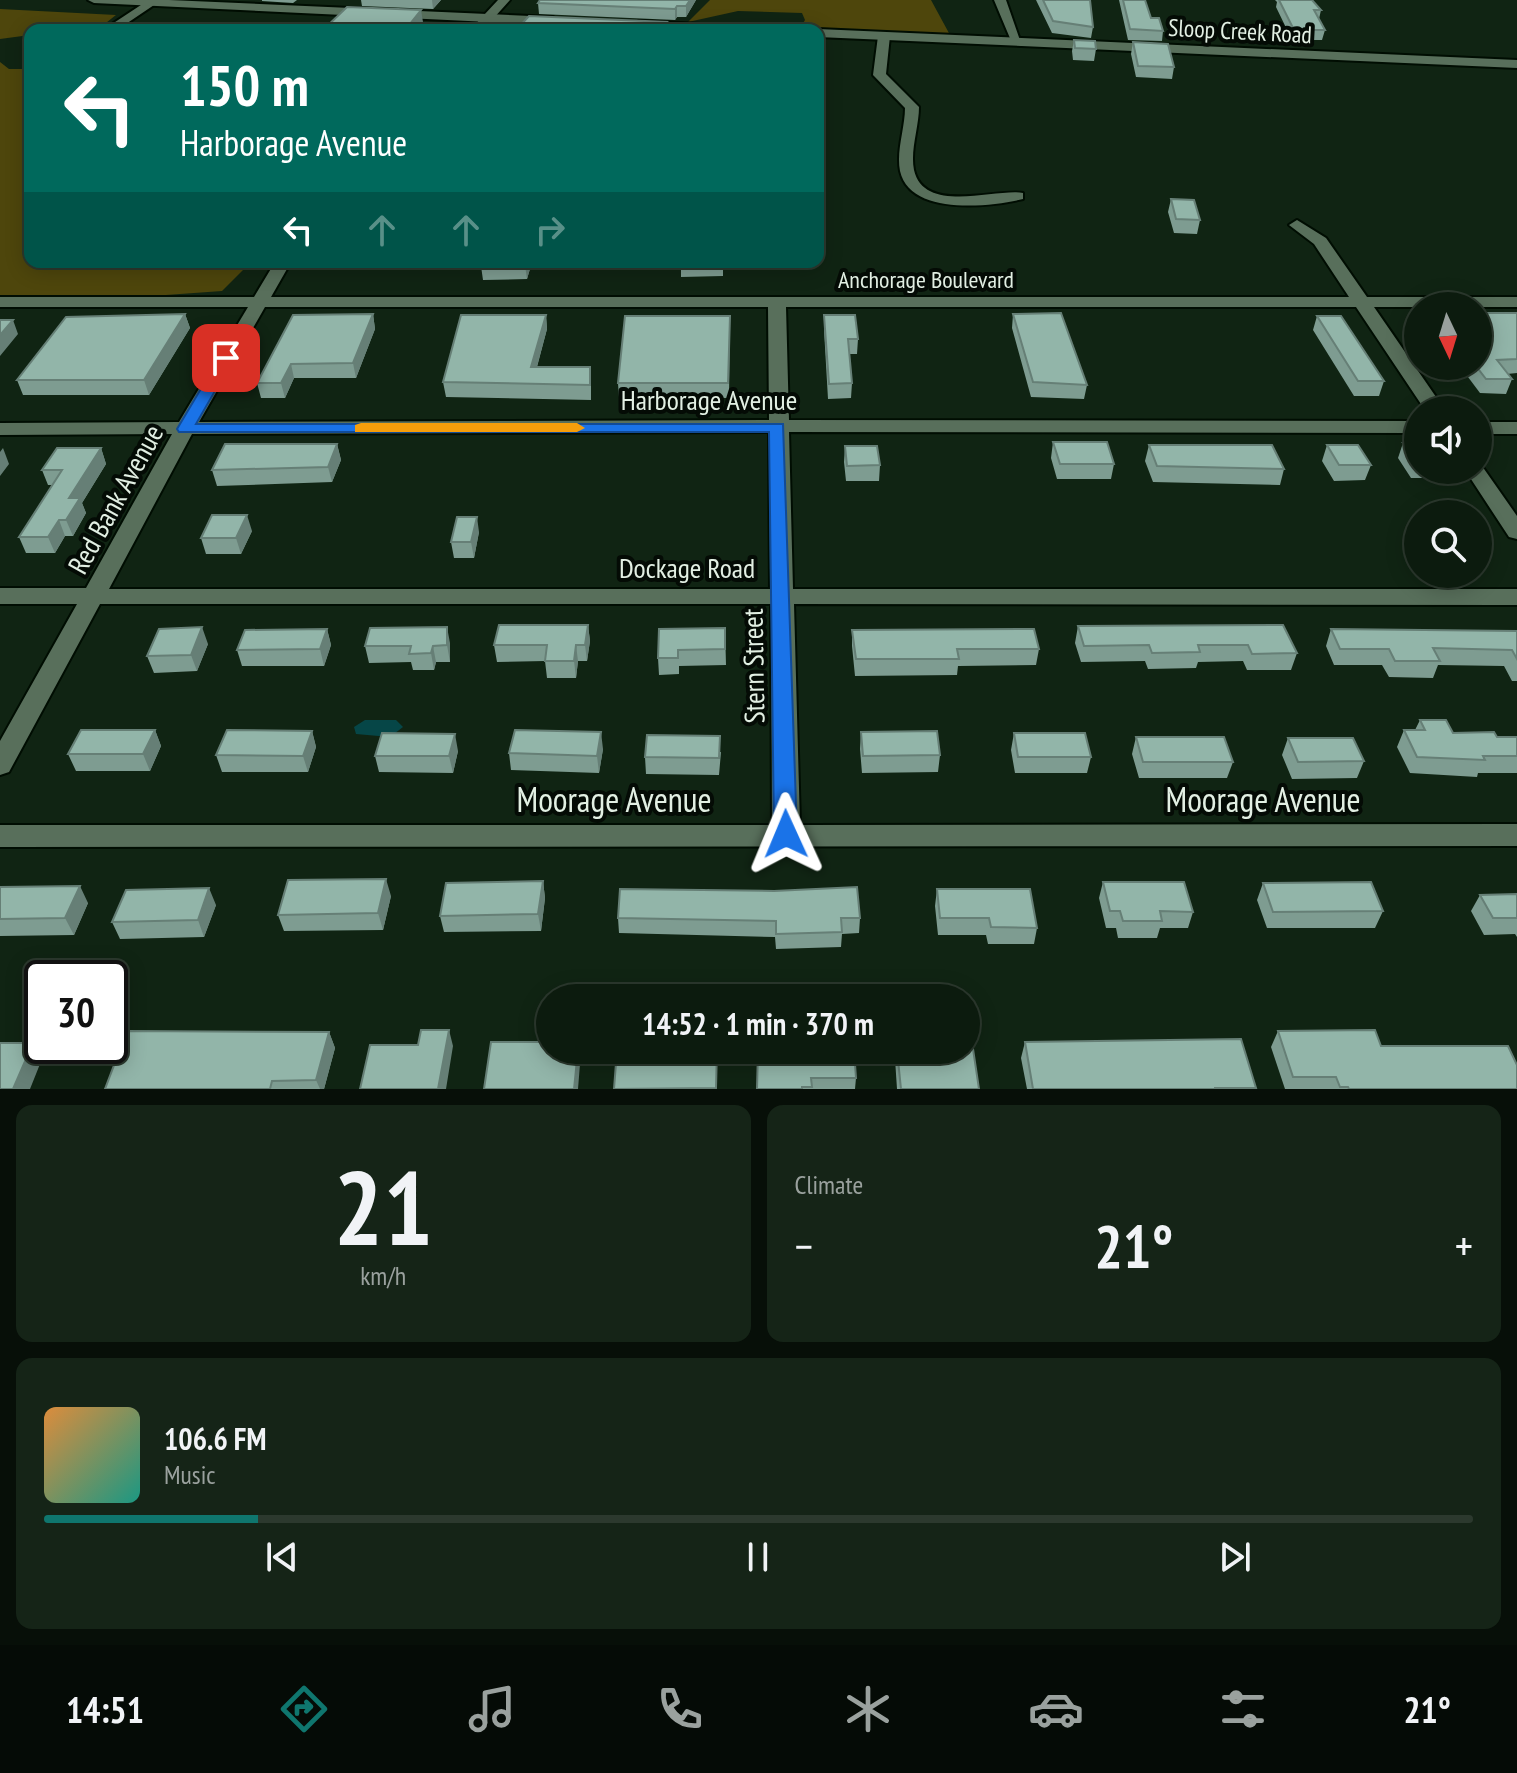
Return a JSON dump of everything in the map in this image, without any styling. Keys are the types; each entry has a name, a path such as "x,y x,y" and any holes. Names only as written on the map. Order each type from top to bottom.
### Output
{"street":[{"path":"94,0 566,21"},
{"path":"482,24 504,0"},
{"path":"1000,0 1018,43"},
{"path":"118,24 151,3"},
{"name":"Sloop Creek Road","path":"824,33 1517,64"},
{"path":"884,36 879,75 912,107 907,168 911,180 924,191 956,201 996,201 1018,196"},
{"path":"1297,225 1320,241 1364,301 1426,396"},
{"name":"Red Bank Avenue","path":"0,765 185,429 279,268"},
{"name":"Anchorage Boulevard","path":"0,302 1517,302"},
{"name":"Stern Street","path":"777,304 786,834"},
{"name":"Harborage Avenue","path":"0,429 1183,424 1404,427"},
{"path":"1492,428 1517,428"},
{"path":"1484,484 1517,532"},
{"name":"Dockage Road","path":"0,596 1517,597"},
{"name":"Moorage Avenue","path":"0,836 1517,835"}],"shaded area":[{"path":"710,0 931,0 950,35 824,29 824,24 802,24 805,20 802,13 738,11 688,22"},
{"path":"0,9 116,15 105,24 24,24 24,36 0,39"},
{"path":"0,62 9,69 24,69 24,268 245,268 222,291 166,295 0,296"}],"water":[{"path":"365,720 396,720 403,727 390,737 356,734 354,727"}],"building":[{"path":"540,0 690,0 686,6 675,9 538,3"},
{"path":"1043,0 1090,0 1093,27 1053,21"},
{"path":"1123,0 1145,0 1151,18 1159,18 1163,31 1130,29"},
{"path":"1279,0 1312,0 1321,10 1314,10 1325,30 1294,30"},
{"path":"347,7 421,10 410,24 329,24"},
{"path":"529,16 667,22 666,24 522,24"},
{"path":"1074,40 1095,41 1096,49 1075,48"},
{"path":"1133,42 1168,44 1174,67 1138,66"},
{"path":"1171,199 1194,200 1200,220 1176,219"},
{"path":"1061,313 1087,385 1033,382 1013,314"},
{"path":"1492,313 1517,313 1517,359 1497,360 1512,379 1492,379"},
{"path":"185,314 144,380 17,380 66,317"},
{"path":"373,314 353,363 291,364 281,383 257,383 293,315"},
{"path":"461,315 546,315 531,367 590,367 590,385 443,382"},
{"path":"824,315 855,315 858,339 848,339 852,383 829,384"},
{"path":"625,316 730,316 728,383 618,383"},
{"path":"1317,316 1341,316 1384,381 1358,381"},
{"path":"0,320 13,320 0,335"},
{"path":"1053,442 1107,442 1114,464 1060,464"},
{"path":"225,444 337,444 328,467 212,470"},
{"path":"1149,445 1272,445 1284,469 1157,466"},
{"path":"1327,445 1358,445 1371,465 1339,465"},
{"path":"845,446 877,446 880,465 847,466"},
{"path":"57,448 101,448 69,498 80,498 66,520 59,520 48,537 19,537 62,470 42,470"},
{"path":"212,515 247,515 236,538 201,538"},
{"path":"457,517 477,517 471,542 451,542"},
{"path":"499,625 588,625 585,645 576,645 574,661 545,661 547,645 494,645"},
{"path":"1283,625 1297,653 1252,654 1248,645 1198,645 1200,652 1152,653 1149,645 1084,646 1078,626"},
{"path":"202,627 191,655 147,656 159,629"},
{"path":"447,627 447,645 433,646 431,653 409,654 411,646 365,646 370,628"},
{"path":"725,628 725,649 678,650 678,658 658,658 659,629"},
{"path":"327,629 320,649 237,650 245,630"},
{"path":"1034,629 1039,649 957,649 959,659 856,659 852,630"},
{"path":"1331,629 1517,631 1517,659 1512,650 1433,648 1440,661 1395,661 1389,649 1340,649"},
{"path":"1420,720 1446,720 1453,733 1494,732 1497,737 1517,737 1517,756 1483,756 1485,760 1417,757 1404,730 1425,730"},
{"path":"81,730 155,730 143,754 68,754"},
{"path":"227,730 312,731 303,756 216,755"},
{"path":"515,730 601,732 597,756 509,753"},
{"path":"937,731 940,755 863,756 861,732"},
{"path":"382,733 455,734 449,756 375,756"},
{"path":"1014,733 1085,733 1091,757 1018,757"},
{"path":"647,735 720,736 719,758 645,757"},
{"path":"1136,737 1224,737 1233,762 1143,762"},
{"path":"1288,738 1353,738 1364,761 1298,762"},
{"path":"386,879 378,913 278,915 288,880"},
{"path":"543,881 538,914 440,916 446,883"},
{"path":"1103,882 1184,882 1193,912 1160,911 1162,921 1123,921 1120,911 1110,911"},
{"path":"1371,882 1383,911 1273,912 1263,883"},
{"path":"80,886 65,918 0,919 0,887"},
{"path":"857,887 860,918 841,918 842,932 776,934 776,921 618,918 620,889 774,891"},
{"path":"209,888 198,920 112,922 126,890"},
{"path":"937,889 1030,889 1037,928 991,927 989,918 940,918"},
{"path":"1517,894 1517,918 1493,918 1480,895"},
{"path":"421,1030 449,1030 438,1089 360,1089 370,1045 418,1045"},
{"path":"1375,1030 1381,1046 1508,1046 1517,1065 1517,1089 1349,1089 1340,1087 1336,1077 1293,1077 1278,1031"},
{"path":"128,1031 329,1032 316,1080 272,1081 270,1089 105,1089 114,1064 128,1064"},
{"path":"1241,1039 1256,1088 1033,1089 1025,1042"},
{"path":"491,1042 536,1042 536,1064 577,1064 574,1089 484,1089"},
{"path":"0,1043 24,1043 24,1064 13,1089 0,1089"},
{"path":"616,1064 717,1064 716,1088 614,1089"},
{"path":"758,1064 855,1064 856,1078 811,1078 812,1087 802,1089 757,1089"},
{"path":"898,1064 975,1064 979,1089 901,1089"}],"slow traffic":[{"path":"361,428 577,428"}],"route":[{"path":"226,358 185,429 777,427 786,834"}]}
